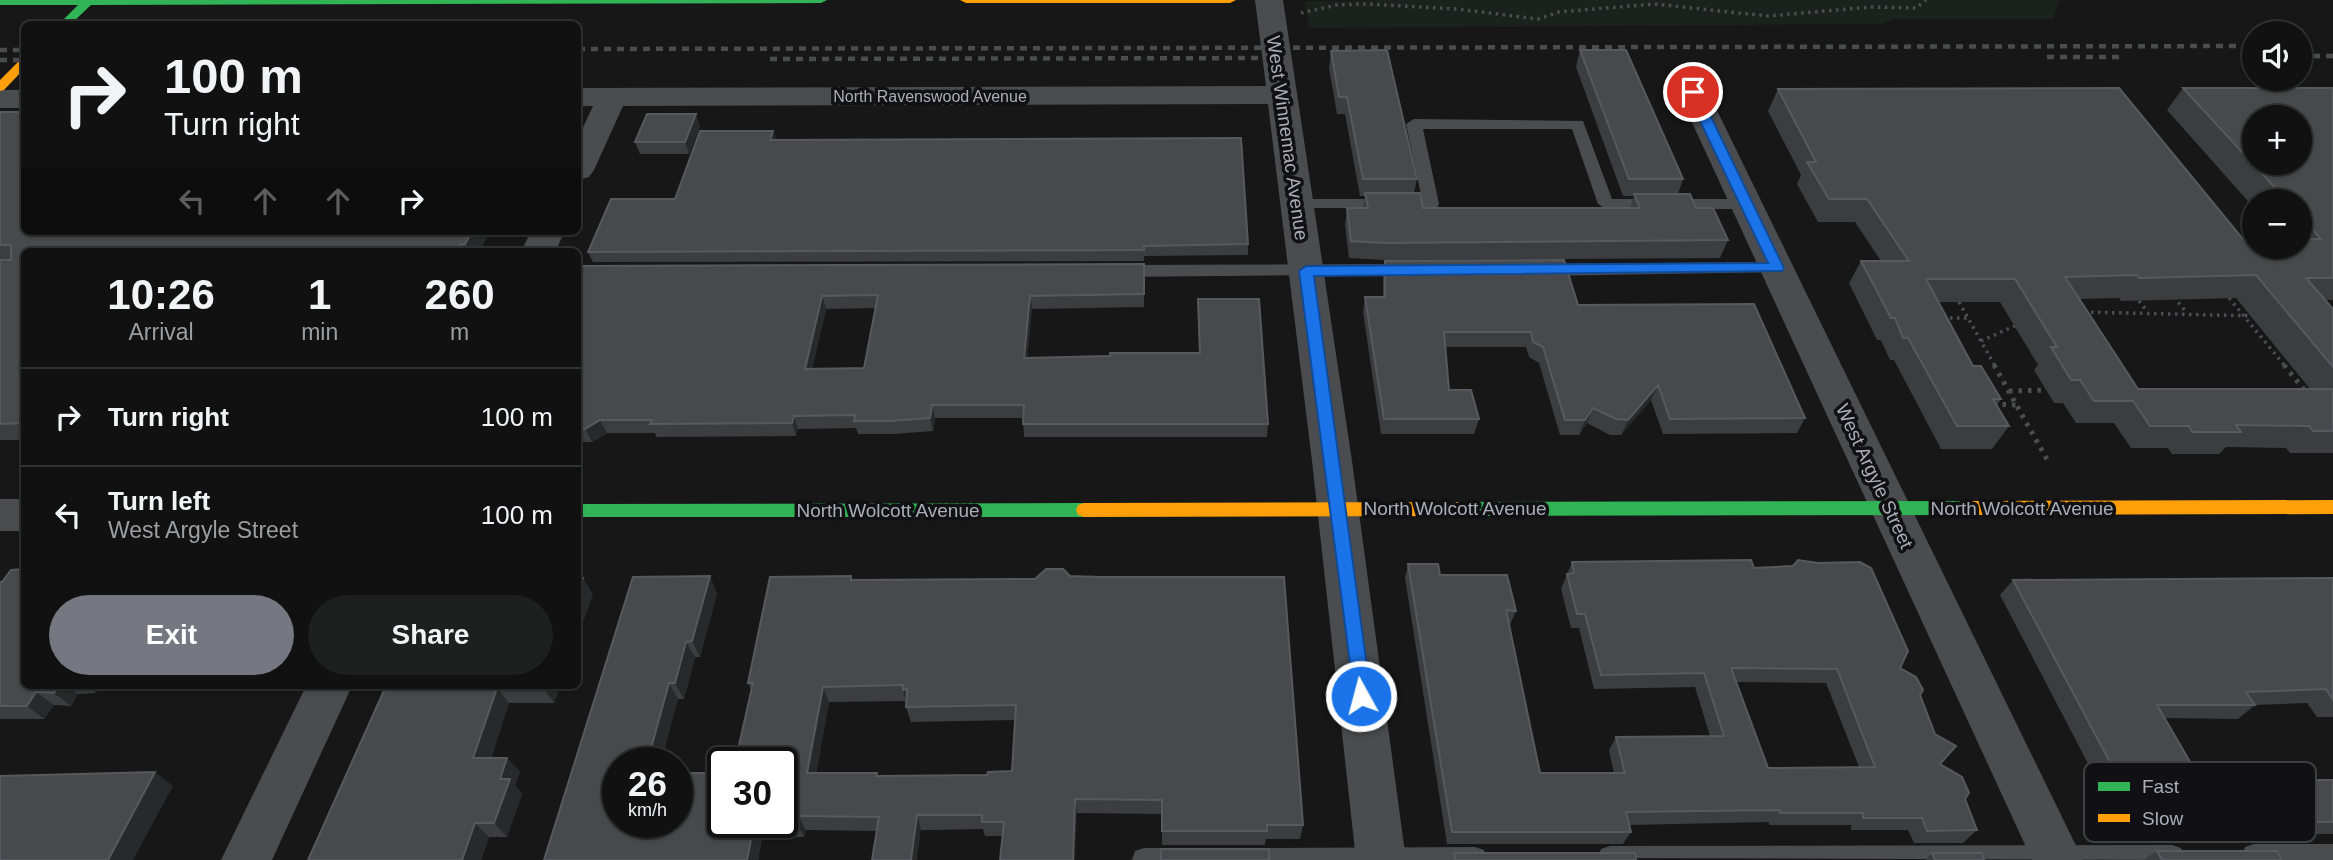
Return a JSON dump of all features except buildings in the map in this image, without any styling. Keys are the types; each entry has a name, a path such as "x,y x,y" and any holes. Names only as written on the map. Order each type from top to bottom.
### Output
{"street":[{"path":"0,2 821,0"},
{"path":"967,0 1230,0"},
{"name":"West Winnemac Avenue","path":"1269,0 1338,508 1381,859"},
{"path":"68,21 89,1"},
{"path":"0,87 21,66"},
{"name":"West Argyle Street","path":"1693,92 2057,858"},
{"name":"North Ravenswood Avenue","path":"581,97 1282,95"},
{"path":"581,164 613,96"},
{"path":"0,99 21,99"},
{"name":"North Wolcott Avenue","path":"581,511 2333,507"},
{"path":"0,515 21,515"},
{"path":"246,860 328,689"}],"lane":[{"path":"1297,204 1431,204 1414,124 1578,124 1606,204 1746,204"},
{"path":"1520,270 1777,268"},
{"path":"1104,271 1424,270"},
{"path":"1586,858 2201,856"},
{"path":"2227,856 2333,856"},
{"path":"1144,860 1504,859"}],"path":[{"path":"1300,13 1337,5 1367,4 1457,9 1538,19 1559,12 1654,4 1768,16 1871,7 1916,8 1926,0"},
{"path":"2174,296 2186,313"},
{"path":"2229,298 2309,395"},
{"path":"2139,300 2148,312"},
{"path":"1959,302 2049,463"},
{"path":"2081,312 2241,314 2263,317"},
{"path":"1933,318 1968,318"},
{"path":"1981,341 2024,323"},
{"path":"2008,391 2046,390"},
{"path":"1985,404 2017,405"}],"shaded area":[{"path":"2060,0 2053,19 1895,19 1882,24 1309,28 1304,1"}],"railway":[{"path":"581,49 2242,46"},
{"path":"0,50 21,50"},
{"path":"2312,56 2333,56"},
{"path":"2047,57 2121,57"},
{"path":"770,59 1284,58"},
{"path":"0,60 21,60"}],"traffic: fast":[{"path":"68,21 90,0"},
{"path":"0,2 821,0"},
{"path":"1457,509 1967,508"},
{"path":"581,511 1084,510"}],"traffic: slow":[{"path":"966,0 1230,0"},
{"path":"0,87 21,66"},
{"path":"1967,508 2333,507"},
{"path":"1084,510 1457,509"}],"route":[{"path":"1361,696 1306,271 1777,268 1693,92"}]}
